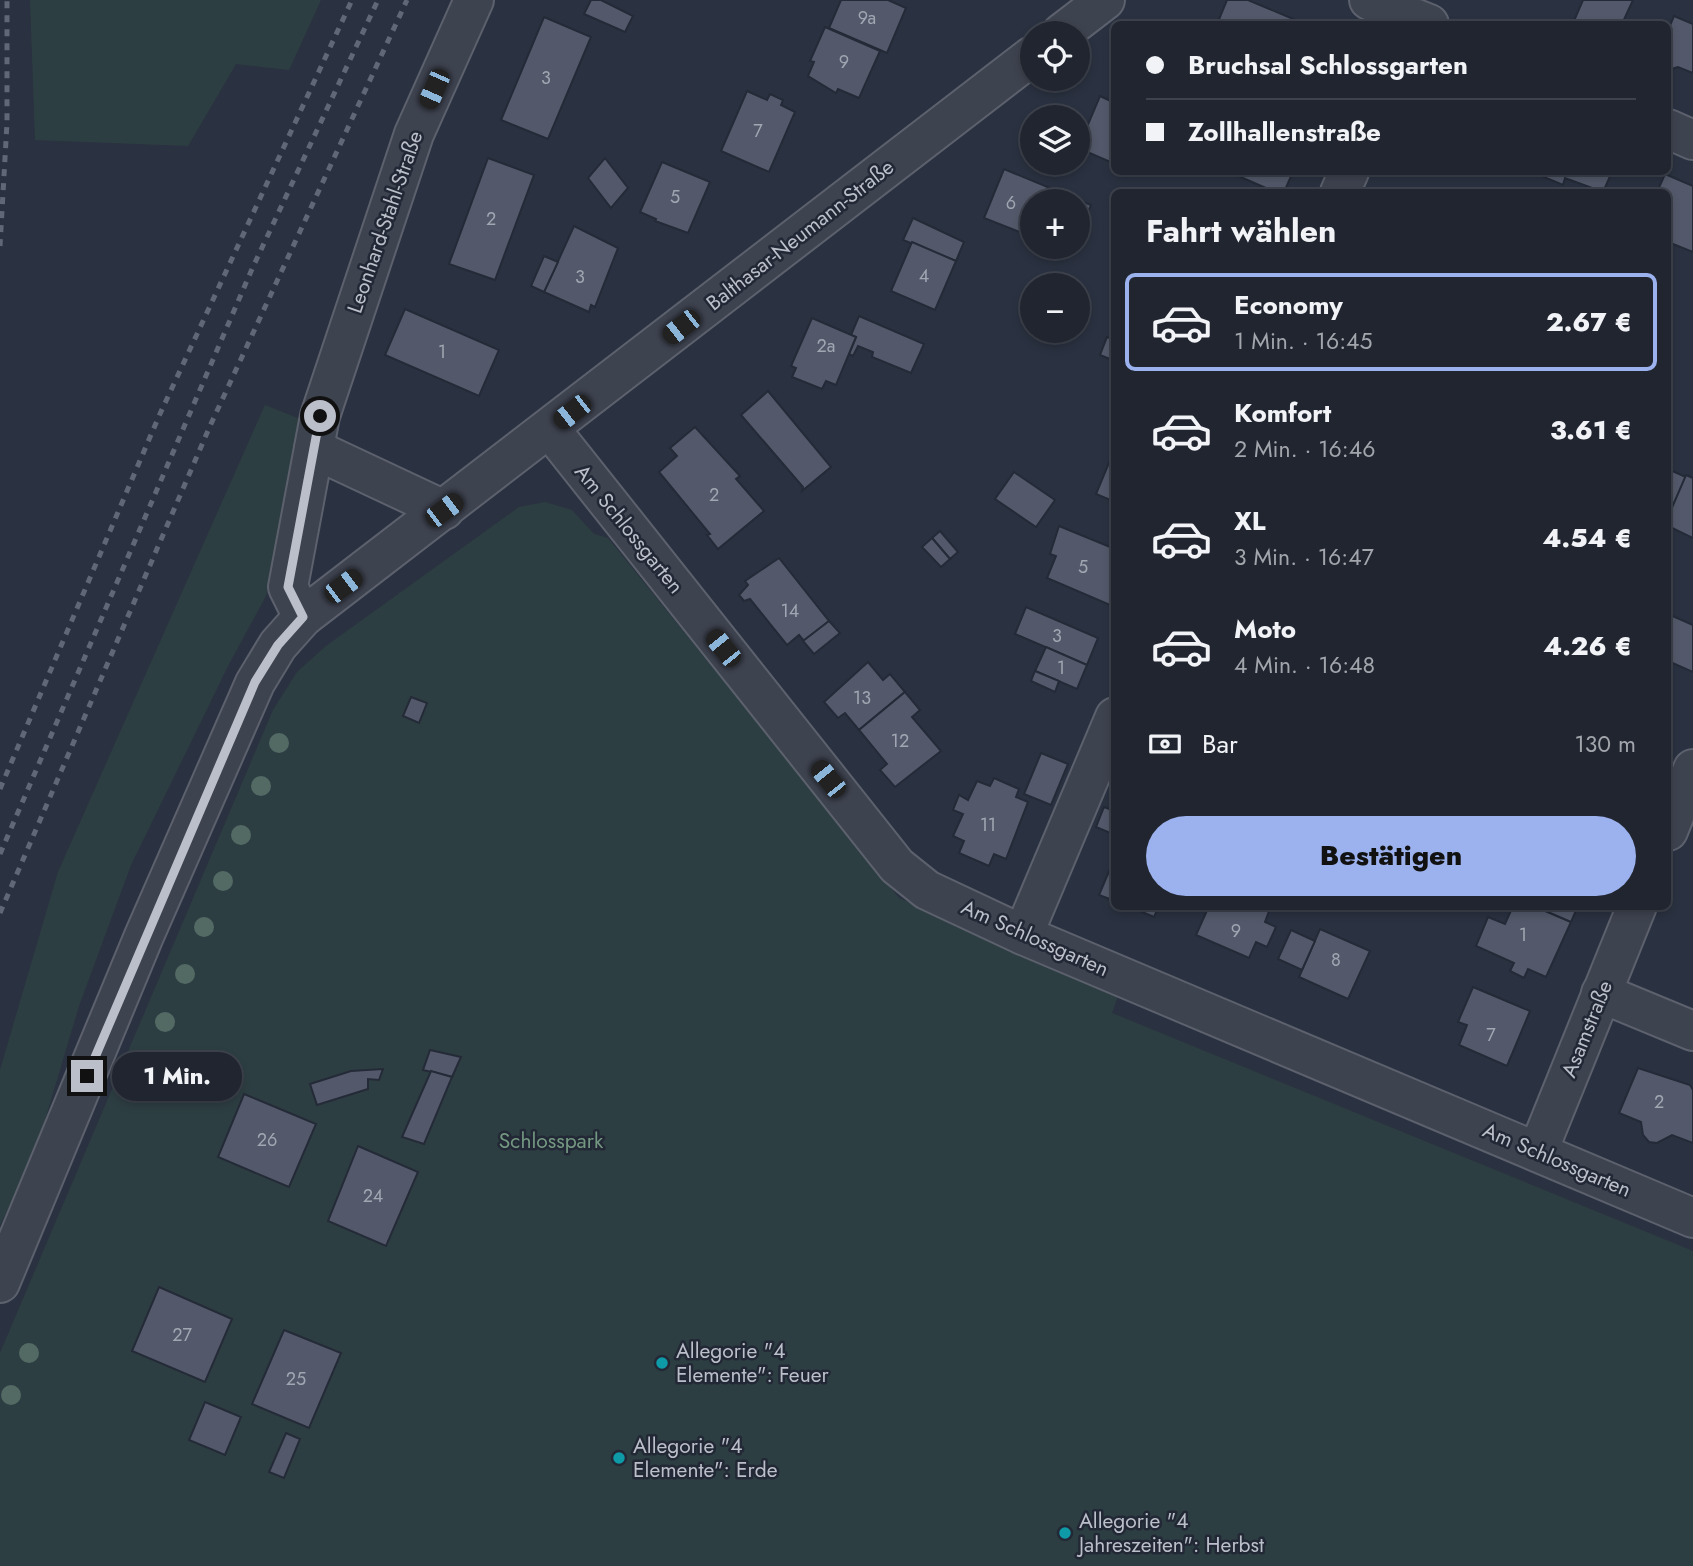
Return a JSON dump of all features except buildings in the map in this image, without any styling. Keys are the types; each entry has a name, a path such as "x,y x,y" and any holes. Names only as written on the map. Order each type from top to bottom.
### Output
{"street":[{"name":"Leonhard-Stahl-Straße","path":"303,617 288,587 320,416 414,134 474,0"},
{"path":"1078,21 1105,0"},
{"path":"1370,0 1421,17"},
{"name":"Balthasar-Neumann-Straße","path":"0,1283 144,936 255,682 278,645 303,617 1020,65"},
{"path":"1671,130 1693,140"},
{"name":"Am Schlossgarten","path":"550,429 897,866 927,890 1023,935 1693,1218"},
{"path":"314,449 444,510"},
{"path":"1023,935 1111,726"},
{"path":"1671,824 1693,769"},
{"name":"Asamstraße","path":"1538,1151 1635,910"},
{"path":"1601,993 1693,1031"}],"green space":[{"path":"30,0 321,0 289,70 236,64 188,146 35,140"},
{"path":"265,405 310,423 266,596 229,664 131,865 79,1006 34,1157 0,1225 0,1070 58,872"},
{"name":"Schlosspark","path":"545,502 572,510 594,534 608,538 899,898 1119,993 1112,1013 1693,1251 1693,1566 0,1566 0,1353 273,710 297,672 326,646 519,507"}],"railway":[{"path":"0,246 7,123 7,0"},
{"path":"0,789 159,416 352,0"},
{"path":"0,854 252,269 378,0"},
{"path":"0,913 210,426 407,0"}],"place":[{"name":"Allegorie \"4 Elemente\": Feuer","path":"662,1363"},
{"name":"Allegorie \"4 Elemente\": Erde","path":"619,1458"},
{"name":"Allegorie \"4 Jahreszeiten\": Herbst","path":"1065,1533"}],"route":[{"path":"87,1076 144,936 255,682 278,645 303,617 288,587 320,416"}]}
